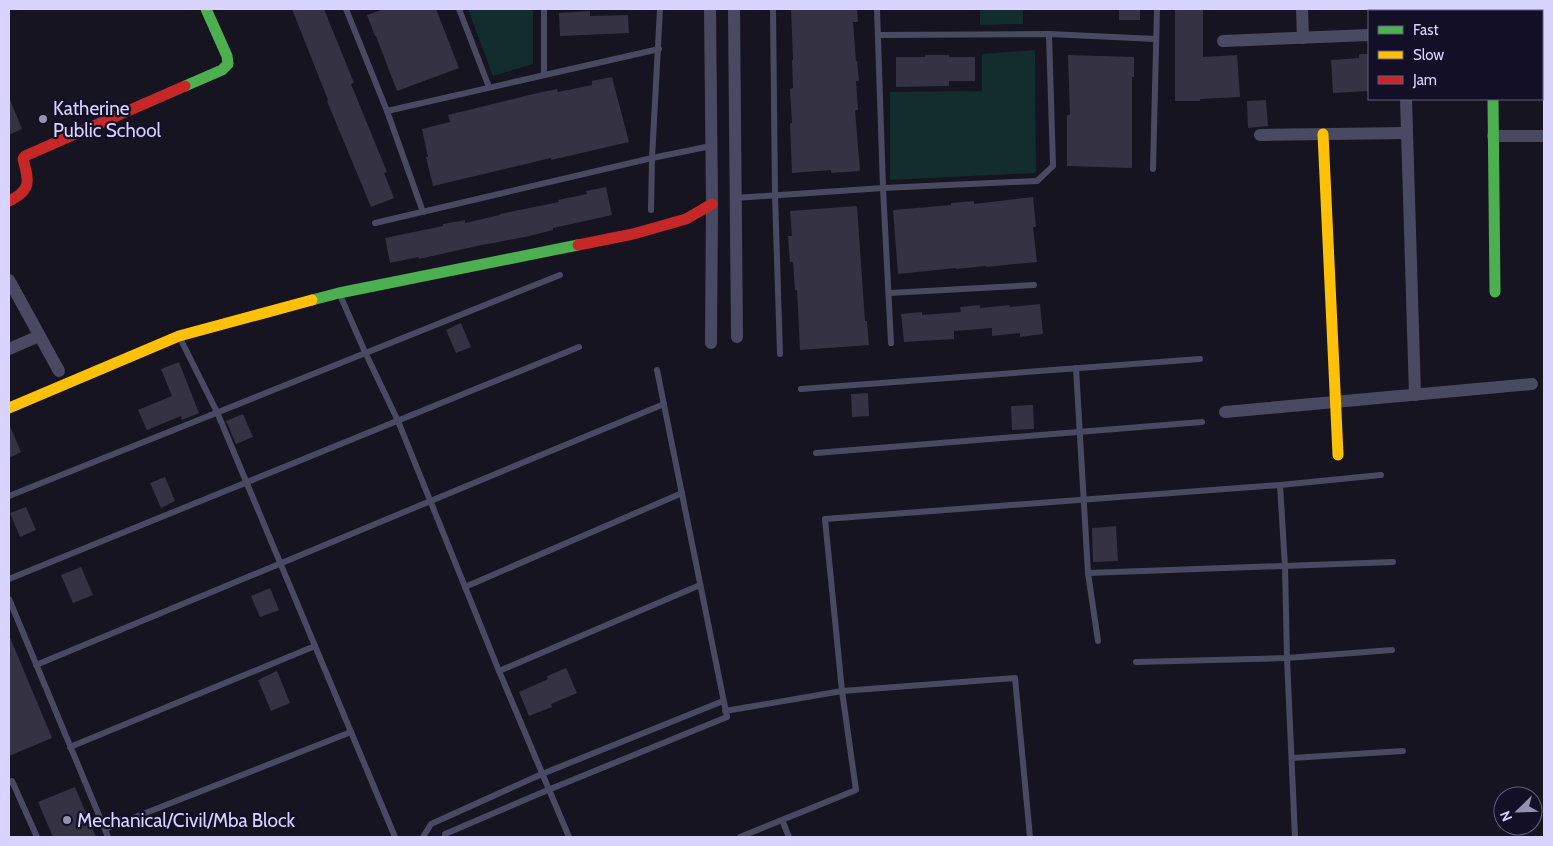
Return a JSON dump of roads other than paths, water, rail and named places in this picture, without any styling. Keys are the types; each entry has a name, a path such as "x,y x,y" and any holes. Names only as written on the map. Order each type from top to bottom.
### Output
{"street":[{"path":"9,201 22,196 27,188 28,178 23,159 25,156 227,67 227,56 206,9"},
{"path":"710,9 711,343"},
{"path":"734,9 737,337"},
{"path":"1302,9 1303,38"},
{"path":"1223,41 1368,35"},
{"path":"1406,100 1415,395"},
{"path":"1493,100 1495,292"},
{"path":"1260,135 1407,133"},
{"path":"1324,134 1338,455"},
{"path":"1493,136 1544,136"},
{"path":"9,408 179,336 339,293 633,234 686,219 712,204"},
{"path":"9,280 60,371"},
{"path":"9,349 40,336"},
{"path":"1224,412 1532,384"}],"lane":[{"path":"346,9 387,111 423,212"},
{"path":"459,9 489,87"},
{"path":"544,9 544,74"},
{"path":"651,210 660,9"},
{"path":"773,9 775,195 780,354"},
{"path":"877,9 883,188 891,343"},
{"path":"1153,169 1157,9"},
{"path":"736,198 883,188 1037,181 1053,166 1049,34"},
{"path":"878,35 1049,34 1156,39"},
{"path":"387,111 659,49"},
{"path":"376,223 652,158 711,146"},
{"path":"9,496 560,275"},
{"path":"889,294 1034,285"},
{"path":"339,293 398,421 499,671 569,837"},
{"path":"179,336 217,412 395,837"},
{"path":"9,579 579,347"},
{"path":"801,390 1200,359"},
{"path":"1076,368 1088,574 1098,640"},
{"path":"445,837 445,834 548,790 727,717 657,370"},
{"path":"36,665 664,404"},
{"path":"816,453 1202,422"},
{"path":"740,837 856,790 842,692 825,519 1280,485 1381,475"},
{"path":"1280,485 1285,566 1295,837"},
{"path":"466,587 682,493"},
{"path":"1088,574 1393,562"},
{"path":"499,671 700,585"},
{"path":"9,599 108,837"},
{"path":"70,747 315,646"},
{"path":"1136,662 1287,658 1392,650"},
{"path":"725,711 842,692 1015,678 1030,837"},
{"path":"423,837 431,824 542,774 724,701"},
{"path":"105,829 351,732"},
{"path":"1292,758 1403,751"},
{"path":"9,782 12,781 37,837"},
{"path":"782,820 789,837"}],"place":[{"name":"Katherine Public School","path":"43,119"},
{"name":"Mechanical/Civil/Mba Block","path":"67,820"}]}
